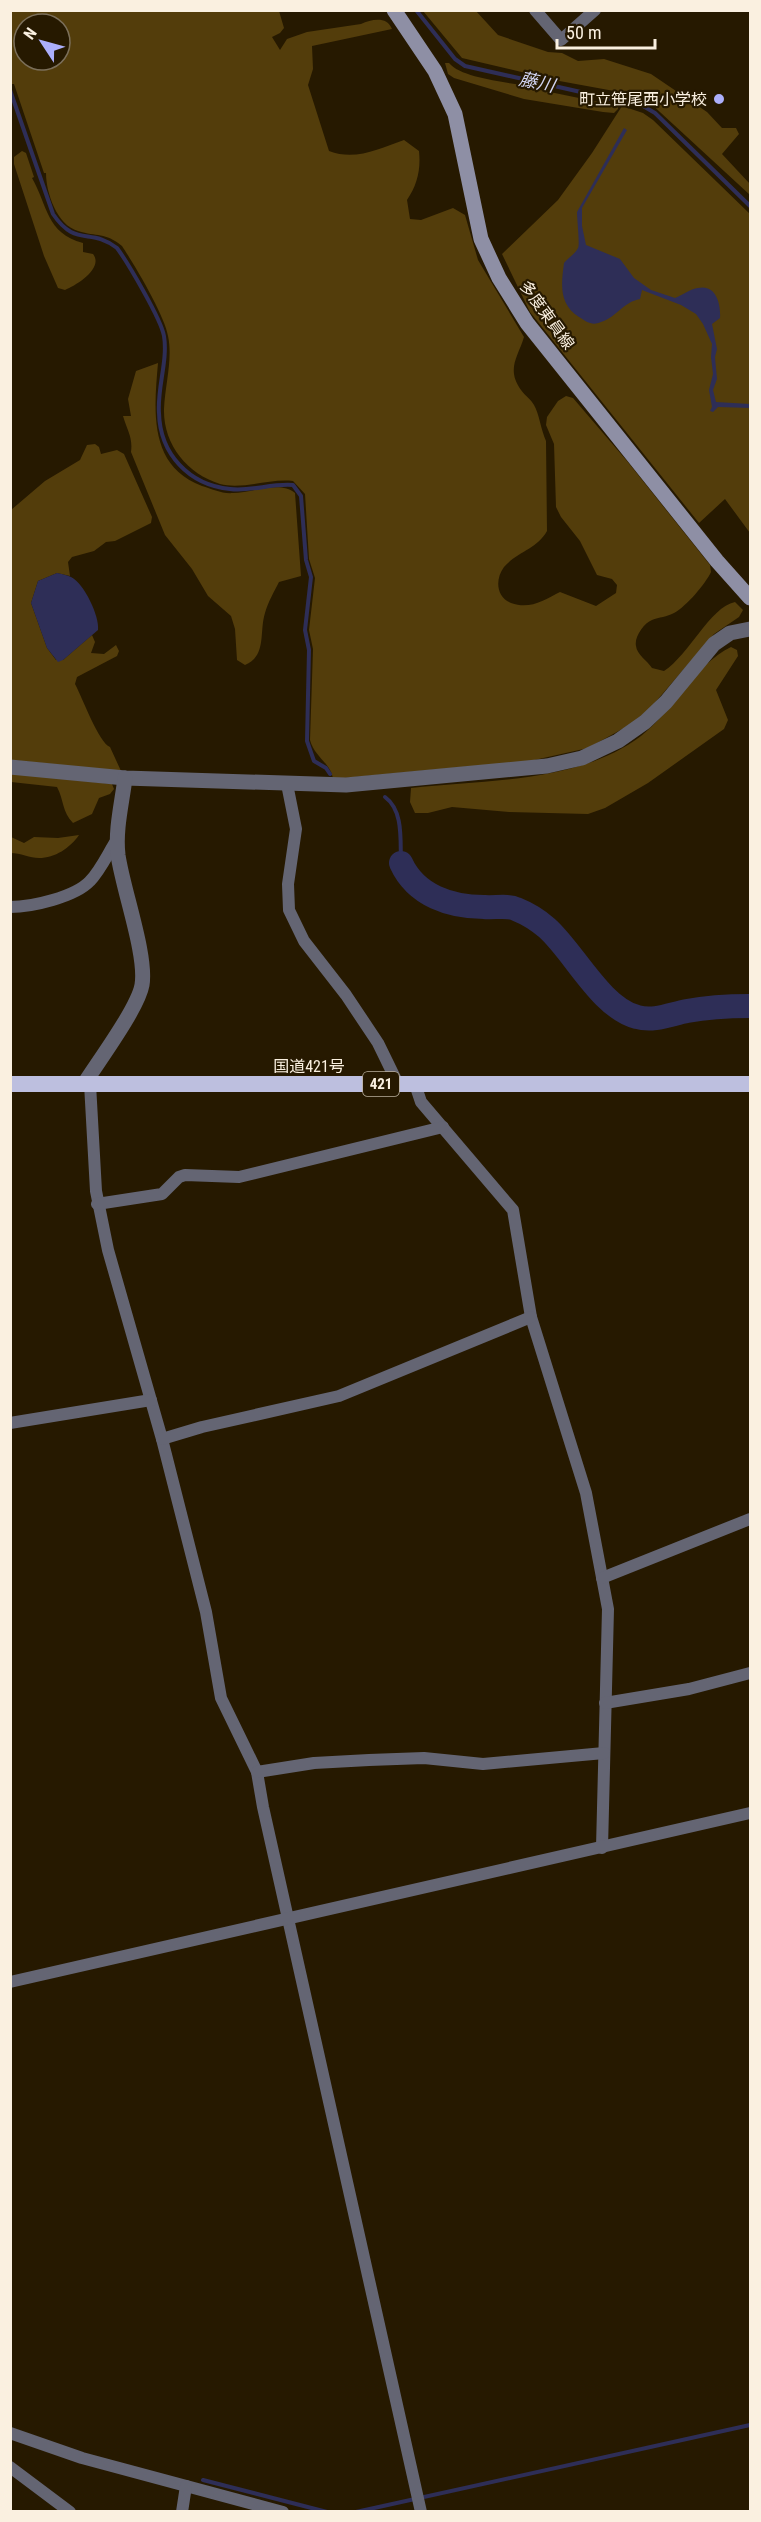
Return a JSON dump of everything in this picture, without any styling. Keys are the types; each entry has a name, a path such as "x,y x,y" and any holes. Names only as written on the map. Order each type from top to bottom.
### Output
{"highway":[{"name":"国道421号","path":"10,1084 750,1084"}],"main road":[{"name":"多度東員線","path":"394,10 435,71 455,114 481,239 499,278 527,323 717,561 750,598"}],"street":[{"path":"535,10 561,40 595,10"},
{"path":"10,766 125,778 346,785 547,766 582,758 618,741 645,722 666,702 714,644 730,633 750,629"},
{"path":"125,778 118,854 142,972 142,985 130,1011 87,1084 98,1204 206,1612 221,1698 257,1772 420,2504"},
{"path":"287,784 296,829 288,884 289,910 304,941 346,995 407,1084 513,1210 531,1317 586,1493 608,1609 602,1848"},
{"path":"10,907 43,904 83,887 90,881 118,837"},
{"path":"98,1204 162,1194 185,1174 239,1177 443,1127"},
{"path":"162,1439 202,1427 339,1396 531,1317"},
{"path":"10,1423 150,1400"},
{"path":"602,1578 750,1519"},
{"path":"605,1703 688,1689 750,1673"},
{"path":"257,1772 314,1763 358,1760 424,1758 483,1764 604,1753"},
{"path":"10,1982 750,1814"},
{"path":"10,2433 82,2458 283,2511"},
{"path":"10,2467 70,2511"},
{"path":"182,2511 186,2486"}],"shaded area":[{"path":"11,11 279,11 284,28 272,37 280,50 287,39 307,32 374,20 387,22 392,29 312,46 313,69 308,85 329,151 348,155 358,154 404,140 419,151 418,177 407,200 410,219 421,220 453,208 465,215 478,260 524,337 515,363 514,376 521,390 536,408 546,441 547,531 538,542 504,567 498,582 502,597 518,605 531,605 560,592 596,606 616,593 617,585 612,579 597,575 580,541 556,507 554,444 546,425 547,417 558,401 566,396 573,398 627,461 710,565 711,572 708,577 684,606 671,614 652,620 643,627 636,642 640,655 652,668 664,671 682,654 708,622 726,606 735,602 743,610 739,617 714,634 652,706 633,723 588,748 530,761 333,779 332,773 315,751 310,740 313,649 309,630 315,578 309,559 305,494 293,481 238,486 220,484 197,473 179,456 165,422 164,409 170,354 166,327 141,277 122,246 106,237 71,228 59,215 51,199 46,173 44,173 14,84 11,84"},
{"path":"423,11 476,11 498,35 548,52 562,53 578,61 604,59 651,74 707,112 722,128 736,128 739,134 722,154 750,184 750,195 648,101 625,93 543,78 531,71 530,74 462,58"},
{"path":"445,63 474,76 526,86 527,90 540,90 618,106 618,109 614,113 603,112 524,99 454,78 448,74"},
{"path":"622,106 643,113 653,120 750,214 750,533 725,499 699,523 530,312 502,254 558,200"},
{"path":"624,128 627,130 582,208 582,226 586,245 620,259 634,278 651,290 675,298 698,288 709,289 713,292 718,301 720,313 720,318 712,324 717,349 715,357 717,379 713,390 716,402 750,404 750,408 718,407 713,412 710,411 712,407 709,390 713,374 712,344 696,314 681,305 642,290 640,299 629,303 607,320 592,323 572,312 565,300 562,286 564,263 579,246 577,212"},
{"path":"22,151 26,153 34,177 32,178 55,225 62,233 83,243 83,252 93,254 95,259 95,265 88,275 65,290 58,288 44,256 14,164 14,157"},
{"path":"158,363 156,417 158,435 163,451 184,477 221,492 274,487 289,489 295,493 301,576 279,582 265,613 257,656 245,665 237,660 235,629 231,616 208,596 192,569 165,535 131,452 130,438 123,416 131,416 128,399 136,371"},
{"path":"95,444 99,447 101,454 117,450 124,454 152,517 151,523 115,541 106,542 94,551 72,557 68,562 70,576 57,573 38,581 31,603 47,648 56,660 63,660 92,635 95,642 91,653 104,654 116,645 119,651 117,656 77,677 75,684 96,729 110,747 121,771 11,760 11,510 45,481 80,460 87,445"},
{"path":"57,573 71,577 81,586 90,601 98,624 98,630 58,662 47,648 31,603 38,581"},
{"path":"731,647 737,650 738,656 716,690 728,720 724,729 648,783 605,808 588,814 509,812 452,807 428,813 415,813 410,802 411,788 530,777 589,763 616,751 653,726 695,676 718,655"},
{"path":"11,773 112,784 114,789 110,794 99,798 92,814 73,823 67,815 57,787 11,782"},
{"path":"79,835 67,848 45,858 11,853 11,837 24,843 34,837 58,838"}],"waterway":[{"name":"藤川","path":"416,10 455,59 465,66 643,106 655,113 750,206"},
{"path":"10,90 53,214 69,231 99,239 117,248 136,278 162,328 165,345 159,413 165,442 171,454 190,474 215,486 238,490 293,485 301,496 306,560 311,577 305,630 309,650 307,741 314,761 326,768 330,774"},
{"path":"385,797 391,803 398,818 401,863"},
{"path":"401,863 416,884 447,902 459,905 513,908 536,920 557,938 600,991 624,1012 637,1017 656,1018 687,1011 750,1006"},
{"path":"356,2512 750,2425"},
{"path":"203,2480 327,2512"}],"place":[{"name":"町立笹尾西小学校","path":"719,99"}]}
